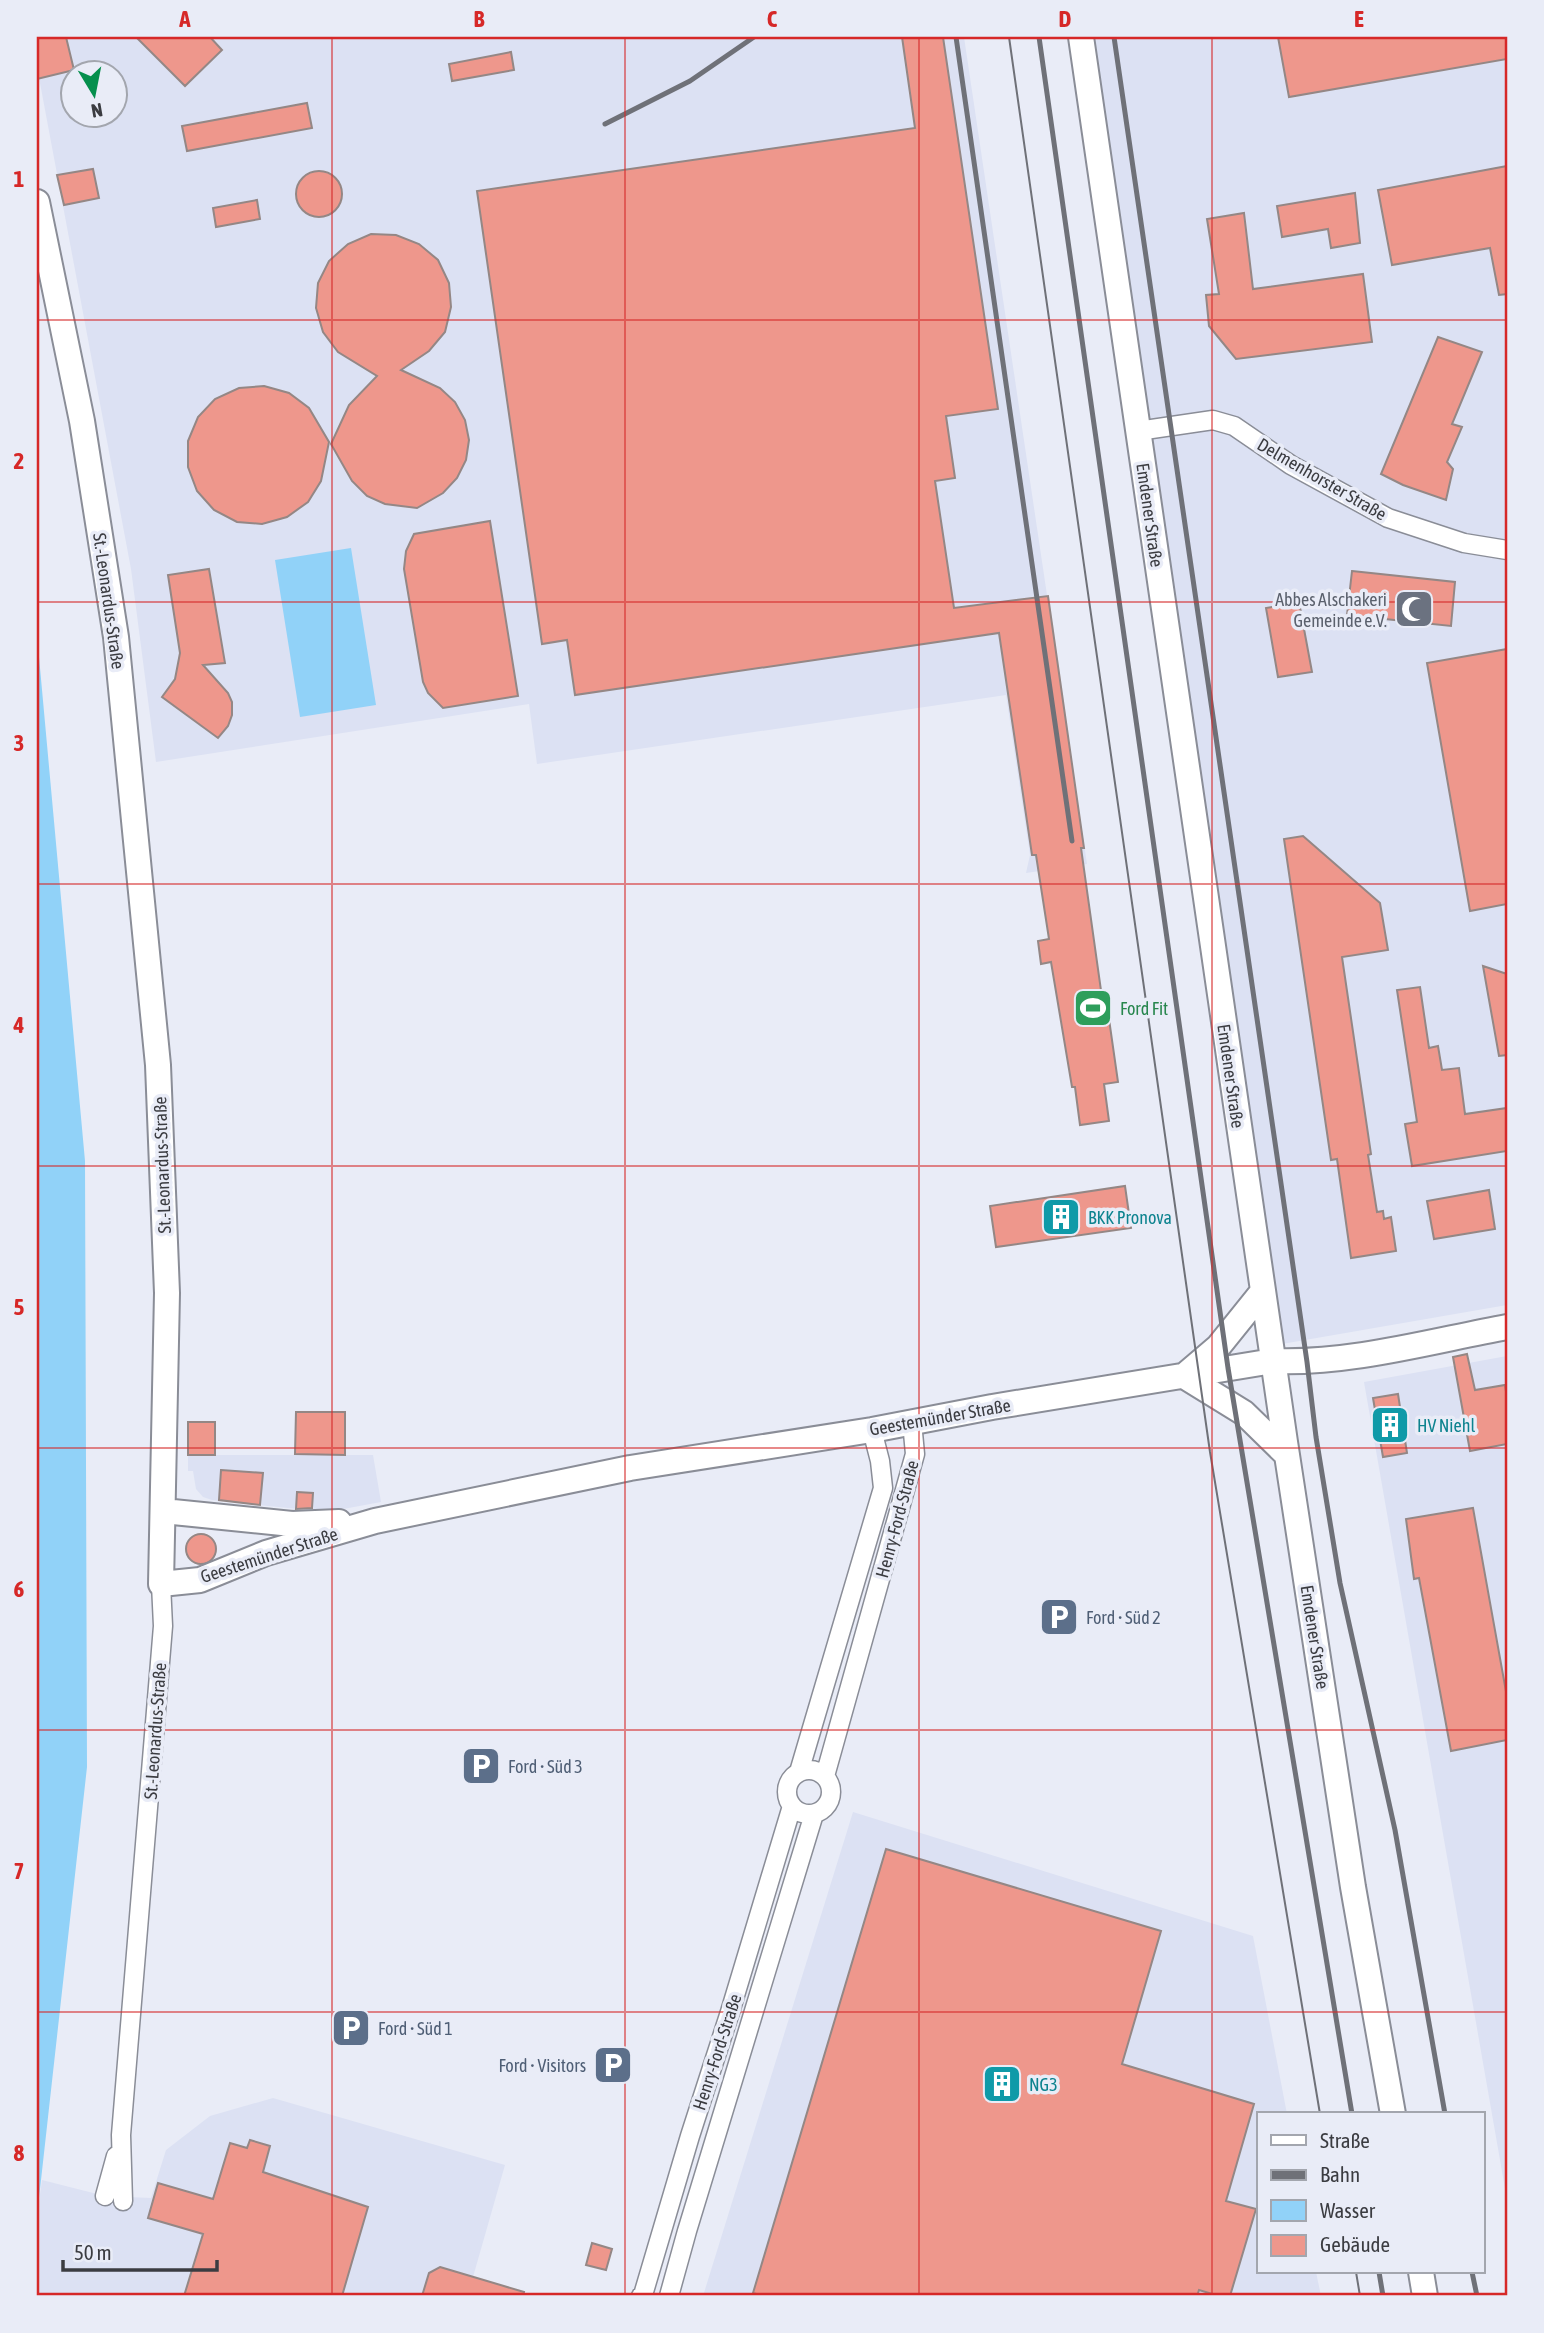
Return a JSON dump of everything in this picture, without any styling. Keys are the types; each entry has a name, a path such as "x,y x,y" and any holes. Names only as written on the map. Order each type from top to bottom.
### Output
{"street":[{"name":"Emdener Straße","path":"1081,37 1262,1291 1353,1887 1393,2112"},
{"name":"St.-Leonardus-Straße","path":"37,202 82,421 116,637 158,1065 167,1293 161,1584 163,1626 121,2135 123,2201"},
{"name":"Delmenhorster Straße","path":"1138,431 1213,420 1234,426 1291,465 1388,518 1464,542 1507,550"},
{"path":"1262,1291 1218,1347 1184,1376 1244,1413 1287,1455"},
{"name":"Geestemünder Straße","path":"161,1584 200,1580 266,1553 375,1521 649,1465 872,1430 1273,1361 1307,1362 1352,1356 1507,1327"},
{"name":"Henry-Ford-Straße","path":"669,2296 814,1814 825,1808 831,1799 831,1787 825,1776 915,1454 912,1422"},
{"name":"Henry-Ford-Straße","path":"642,2296 792,1807 788,1801 787,1787 793,1776 799,1772 883,1489 880,1461 872,1430"},
{"name":"Geestemünder Straße","path":"163,1511 292,1524 375,1521"},
{"path":"799,1772 813,1769 825,1776"},
{"path":"792,1807 802,1813 814,1814"},
{"name":"St.-Leonardus-Straße","path":"105,2196 121,2135"},
{"path":"1421,2274 1425,2296"}],"shaded area":[{"path":"37,37 964,37 1087,864 1026,873 1030,855 1006,695 537,764 529,704 156,762 131,569 37,67"},
{"path":"1074,37 1507,37 1507,1305 1282,1344"},
{"path":"1507,1356 1507,2200 1364,1382"},
{"path":"188,1455 373,1455 381,1502 327,1512 212,1500 203,1497 196,1489 193,1471 188,1471"},
{"path":"853,1812 1253,1936 1287,2112 1257,2112 1257,2274 1316,2274 1321,2296 703,2296"},
{"path":"273,2098 505,2165 473,2277 533,2296 37,2296 37,2216 42,2180 105,2196 151,2198 166,2150 210,2116"}],"water":[{"path":"351,548 376,705 300,717 275,560"},
{"path":"37,635 85,1161 87,1767 37,2216"}],"building":[{"path":"37,37 66,37 72,60 60,60 60,73 37,79"},
{"path":"136,37 210,37 222,50 185,86"},
{"path":"902,37 943,37 998,409 946,416 955,478 935,481 954,608 1048,596 1105,1019 1109,1019 1118,1082 1104,1084 1109,1121 1080,1125 1051,962 1041,964 1038,941 1049,939 1036,855 1032,855 999,633 575,695 567,640 542,644 477,191 915,128"},
{"path":"1278,37 1507,37 1507,59 1289,97"},
{"path":"511,52 514,70 452,81 449,64"},
{"path":"307,103 312,128 187,151 182,126"},
{"path":"1507,166 1507,294 1499,295 1490,248 1392,265 1378,190"},
{"path":"93,169 99,198 64,205 57,175"},
{"path":"319,171 335,178 342,194 335,210 319,217 303,210 296,194 303,178"},
{"path":"1355,193 1360,243 1331,248 1328,229 1282,237 1277,206"},
{"path":"257,200 260,219 216,227 213,208"},
{"path":"1244,213 1253,289 1363,274 1372,342 1236,359 1209,326 1206,295 1219,294 1207,219"},
{"path":"371,234 396,235 419,244 438,260 449,283 451,307 445,332 429,351 401,370 440,388 455,402 465,420 469,440 466,460 457,478 443,493 417,508 385,504 367,496 352,481 331,444 349,405 377,376 338,352 323,332 316,308 318,283 329,261 348,244"},
{"path":"1438,337 1482,352 1452,424 1462,427 1447,462 1453,469 1446,500 1381,474"},
{"path":"264,386 289,393 309,408 329,442 321,481 308,502 287,517 262,524 237,522 214,510 197,491 188,467 188,441 198,417 215,399 239,388"},
{"path":"490,521 518,696 443,708 428,693 423,682 404,569 406,551 414,534"},
{"path":"209,569 225,663 203,665 228,693 232,702 232,715 228,726 218,738 162,697 175,679 180,653 168,575"},
{"path":"1352,571 1455,582 1451,626 1347,615"},
{"path":"1299,602 1312,672 1278,677 1266,608"},
{"path":"1507,649 1507,904 1470,911 1427,663"},
{"path":"1303,836 1380,903 1388,950 1342,957 1377,1212 1383,1211 1384,1219 1391,1217 1396,1251 1351,1258 1337,1159 1331,1160 1284,839"},
{"path":"1483,966 1507,974 1507,1055 1499,1056"},
{"path":"1420,987 1429,1048 1438,1046 1442,1070 1459,1068 1465,1114 1507,1108 1507,1151 1412,1166 1405,1124 1417,1122 1397,990"},
{"name":"BKK Pronova","path":"1125,1186 1131,1228 996,1247 990,1206"},
{"path":"1489,1190 1495,1229 1434,1239 1427,1201"},
{"path":"1467,1354 1475,1390 1505,1385 1507,1444 1470,1451 1453,1357"},
{"name":"HV Niehl","path":"1398,1394 1407,1453 1383,1457 1373,1398"},
{"path":"296,1412 345,1412 345,1455 295,1454"},
{"path":"188,1422 215,1422 215,1455 188,1455"},
{"path":"221,1470 263,1473 260,1505 219,1500"},
{"path":"297,1492 313,1493 312,1508 296,1509"},
{"path":"1473,1508 1507,1697 1507,1740 1451,1751 1419,1578 1414,1579 1406,1519"},
{"path":"201,1534 207,1535 215,1543 215,1555 207,1563 201,1564 195,1563 187,1555 186,1549 187,1543 195,1535"},
{"name":"NG3","path":"886,1849 1161,1931 1122,2064 1254,2104 1226,2201 1256,2209 1230,2296 1199,2290 1197,2296 763,2296 753,2293"},
{"path":"250,2140 270,2146 263,2172 368,2207 342,2296 184,2296 203,2234 148,2218 158,2183 213,2199 230,2143 247,2148"},
{"path":"592,2243 612,2249 606,2270 586,2265"},
{"path":"440,2267 524,2292 523,2296 422,2296 429,2273"}],"tram line":[{"path":"1009,37 1210,1452 1320,2112"},
{"path":"1356,2274 1360,2296"}],"railway":[{"path":"605,124 690,81 754,37"},
{"path":"956,37 1072,841"},
{"path":"1039,37 1228,1368 1352,2112"},
{"path":"1114,37 1316,1437 1340,1583 1395,1830 1445,2112"},
{"path":"1379,2274 1383,2296"},
{"path":"1472,2274 1477,2296"}],"place":[{"name":"Abbes Alschakeri Gemeinde e.V.","path":"1414,609"},
{"name":"Ford Fit","path":"1093,1008"},
{"name":"BKK Pronova","path":"1061,1217"},
{"name":"HV Niehl","path":"1390,1425"},
{"name":"Ford • Süd 2","path":"1059,1617"},
{"name":"Ford • Süd 3","path":"481,1766"},
{"name":"Ford • Süd 1","path":"351,2028"},
{"name":"Ford • Visitors","path":"613,2065"},
{"name":"NG3","path":"1002,2084"}]}
